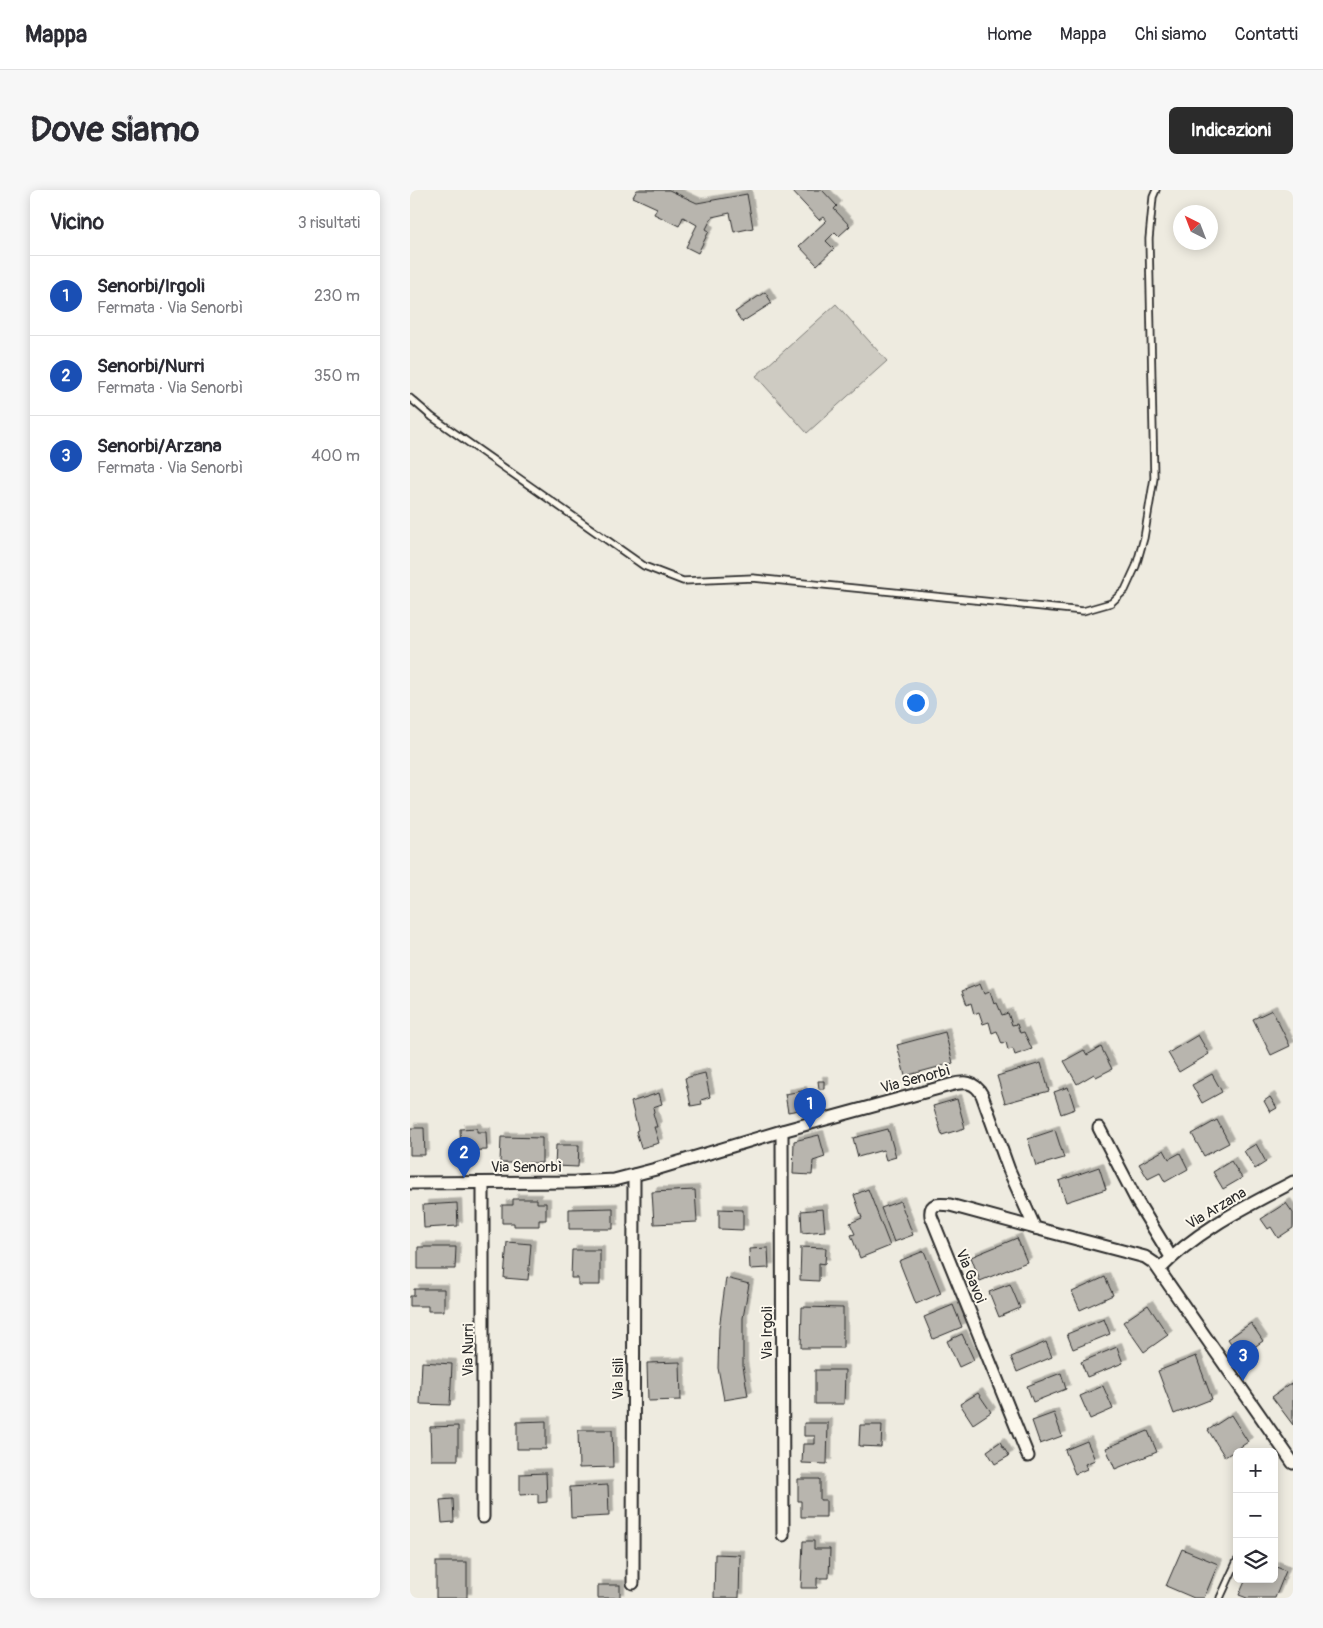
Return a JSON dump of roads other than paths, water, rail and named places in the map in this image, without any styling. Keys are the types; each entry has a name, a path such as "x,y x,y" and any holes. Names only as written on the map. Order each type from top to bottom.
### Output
{"street":[{"name":"Via Senorbì","path":"410,1183 596,1182 614,1180 782,1131 964,1082 971,1083 982,1095 1009,1170 1035,1228"},
{"path":"1099,1128 1138,1203 1171,1257"},
{"name":"Via Irgoli","path":"782,1131 783,1535"},
{"name":"Via Isili","path":"633,1583 634,1175"},
{"name":"Via Nurri","path":"483,1182 483,1517"},
{"name":"Via Arzana","path":"1160,1269 1191,1240 1293,1182"},
{"name":"Via Gavoi","path":"1028,1456 930,1211 936,1204 950,1205 1035,1228"},
{"path":"1035,1228 1145,1257 1152,1261 1160,1269 1293,1463"}],"lane":[{"path":"410,398 432,417 644,566 683,581 754,578 1083,611 1111,603 1125,590 1136,566 1144,538 1154,478 1149,239 1153,198 1156,190"},
{"path":"1220,1598 1233,1570"}],"place":[{"name":"Senorbi/Irgoli","path":"810,1129"},
{"name":"Senorbi/Nurri","path":"464,1178"},
{"name":"Senorbi/Arzana","path":"1243,1381"}]}
